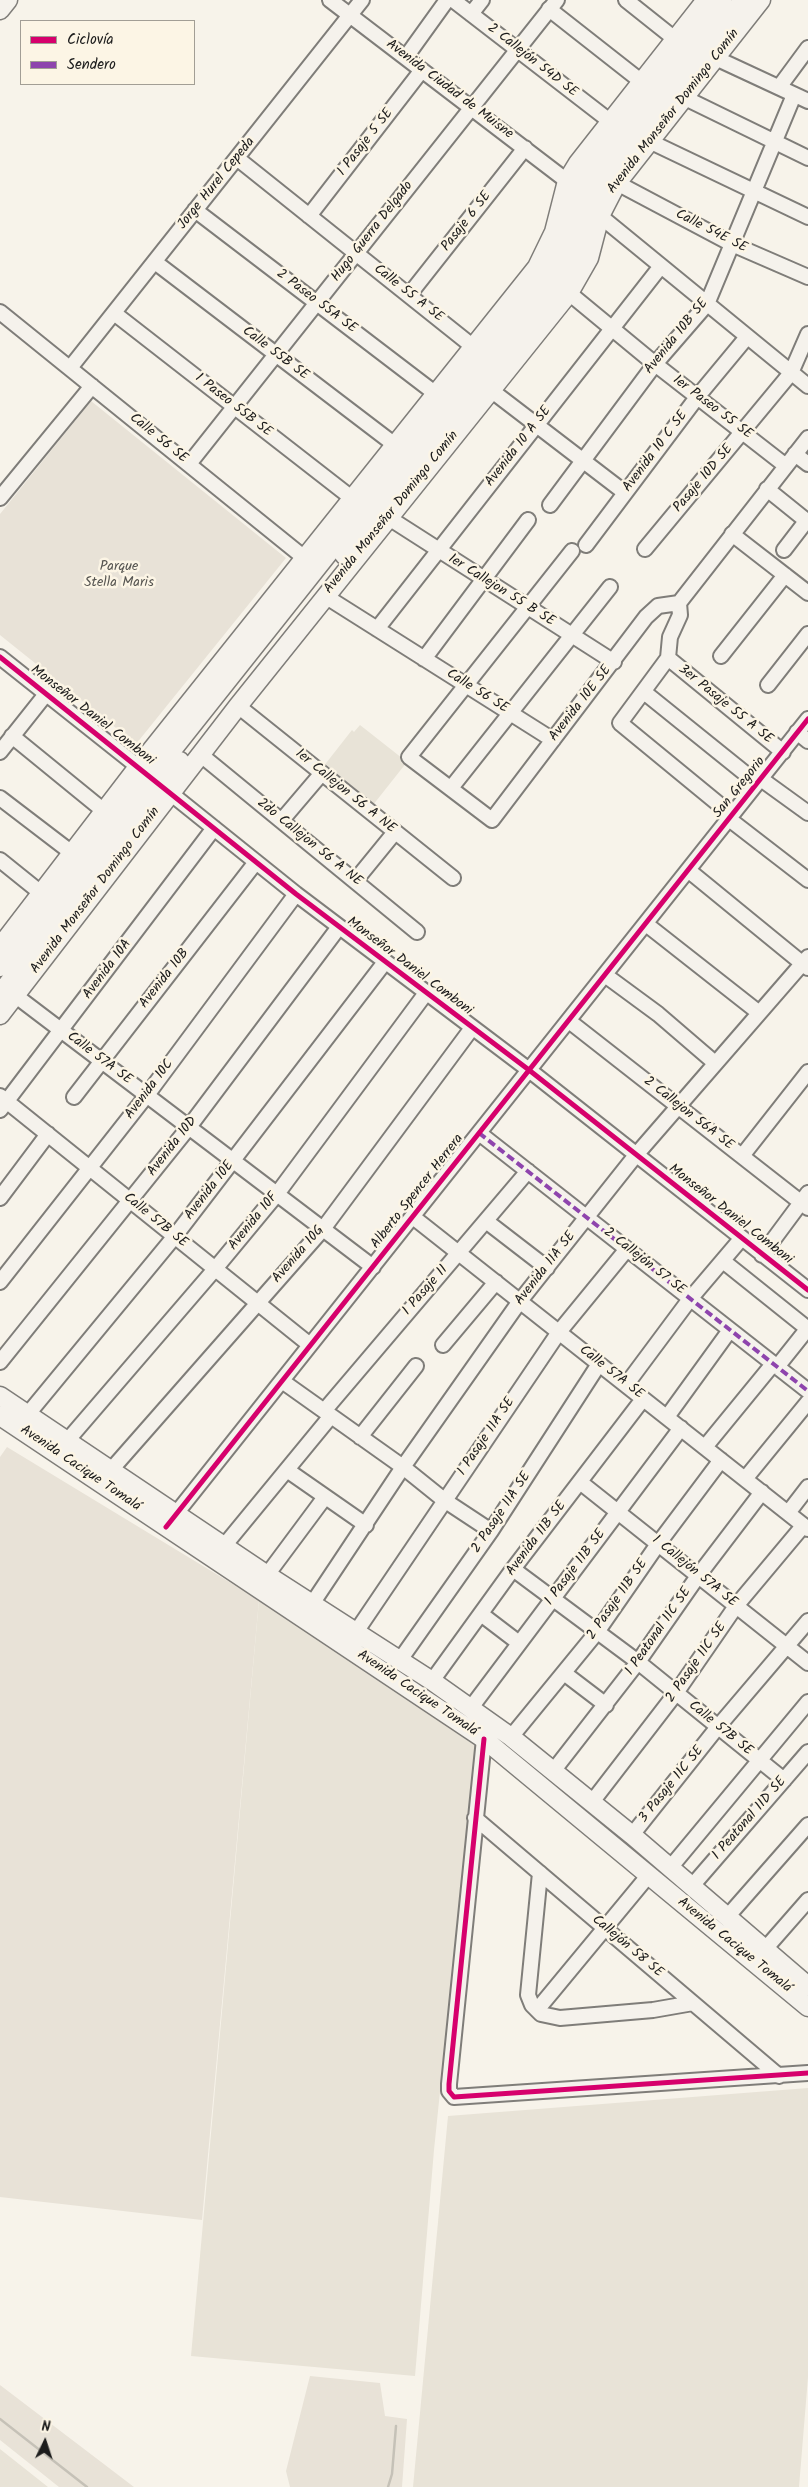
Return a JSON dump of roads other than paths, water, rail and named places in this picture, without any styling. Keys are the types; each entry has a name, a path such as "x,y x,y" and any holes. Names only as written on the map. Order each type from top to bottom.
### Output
{"main road":[{"path":"0,10 8,0"},
{"name":"Avenida Monseñor Domingo Comín","path":"0,967 486,386 569,293 589,258 600,216 616,183 685,98 706,0"},
{"name":"Avenida Monseñor Domingo Comín","path":"3,936 41,893 104,811 200,755 389,518 561,280 577,254 597,188 608,167 695,48 722,0"},
{"name":"Avenida Monseñor Domingo Comín","path":"0,1015 8,995 155,781 311,563 353,499 436,394 480,351 550,274 564,247 576,203 589,171 695,48 743,0"},
{"name":"Avenida Monseñor Domingo Comín","path":"311,563 480,351 537,267 554,232 567,181 642,82 695,48 761,0"},
{"name":"Avenida Cacique Tomalá","path":"0,1396 111,1470 171,1520 224,1546 432,1681 511,1737 632,1834 807,1984"},
{"name":"Avenida Cacique Tomalá","path":"0,1416 171,1520 484,1739 808,2008"}],"street":[{"name":"Avenida Ciudad de Muisne","path":"330,0 567,181"},
{"name":"Jorge Hurel Cepeda","path":"70,368 195,210 238,159 362,0"},
{"path":"406,58 447,0"},
{"name":"2 Callejón 54D SE","path":"453,0 611,122"},
{"path":"471,14 482,0"},
{"path":"626,0 695,48 780,86 808,101"},
{"path":"553,5 642,82"},
{"name":"Hugo Guerra Delgado","path":"189,464 553,5"},
{"path":"780,86 808,48"},
{"name":"1 Pasaje 5 SE","path":"310,216 422,70"},
{"name":"Avenida 10B SE","path":"550,505 655,364 707,304 794,94"},
{"path":"685,98 808,158"},
{"path":"649,141 808,217"},
{"name":"Pasaje 6 SE","path":"409,295 525,148"},
{"name":"Calle 55 A SE","path":"238,159 480,351"},
{"name":"Calle 54E SE","path":"616,183 732,244 808,277"},
{"name":"2 Paseo 55A SE","path":"195,210 436,394"},
{"path":"600,216 808,386"},
{"name":"Calle 55B SE","path":"155,262 395,445"},
{"name":"Avenida 10 A SE","path":"376,629 661,266"},
{"name":"1er Paseo 55 SE","path":"569,293 611,329 744,431 786,466"},
{"name":"Calle 56 SE","path":"0,312 311,563"},
{"name":"1 Paseo 55B SE","path":"114,313 353,499"},
{"name":"Pasaje 10D SE","path":"645,549 791,373 808,334"},
{"name":"Avenida 10 C SE","path":"586,545 698,396 747,337"},
{"path":"0,498 92,386"},
{"path":"486,386 624,492"},
{"path":"808,438 679,604 680,615 670,637 668,658 620,723 808,880"},
{"path":"795,454 808,464"},
{"path":"767,489 807,521 784,550"},
{"name":"1er Callejon 55 B SE","path":"389,518 614,662"},
{"path":"424,659 528,520"},
{"path":"732,534 808,593"},
{"path":"572,550 409,757 451,788 610,587"},
{"path":"721,656 785,575"},
{"name":"Calle 56 SE","path":"325,596 553,740"},
{"name":"Avenida 10E SE","path":"451,788 492,820 614,662 646,617 658,606 679,604"},
{"path":"768,685 808,634"},
{"name":"Monseñor Daniel Comboni","path":"0,657 296,894 529,1070 808,1290"},
{"name":"3er Pasaje 55 A SE","path":"668,658 783,752"},
{"path":"644,692 759,781 808,813"},
{"path":"46,694 5,741 104,811"},
{"name":"1er Callejon 56 A NE","path":"238,706 453,878"},
{"name":"San Gregorio","path":"688,870 783,752 803,736 808,719"},
{"name":"2do Callejon 56 A NE","path":"200,755 417,932"},
{"path":"282,820 322,773"},
{"path":"0,798 72,854"},
{"name":"Avenida 10A","path":"2,1102 62,1031 214,828"},
{"path":"355,881 395,832"},
{"path":"0,860 41,893"},
{"name":"Avenida 10B","path":"74,1097 256,862"},
{"path":"688,870 806,963"},
{"name":"Alberto Spencer Herrera","path":"171,1520 688,870"},
{"name":"Avenida 10C","path":"0,1282 146,1095 296,894"},
{"path":"646,924 758,1012"},
{"name":"Avenida 10D","path":"0,1362 131,1201 339,927"},
{"name":"Avenida 10E","path":"28,1414 175,1236 385,962"},
{"name":"Avenida 11A SE","path":"312,1604 403,1467 520,1302 636,1155 758,1012 806,963"},
{"path":"605,975 658,1014 715,1063"},
{"name":"Avenida 10F","path":"67,1441 215,1269 276,1194 426,993"},
{"name":"Calle 57A SE","path":"8,995 62,1031 372,1267"},
{"name":"2 Callejon 56A SE","path":"568,1021 742,1156 806,1201"},
{"name":"Avenida 10G","path":"111,1470 322,1229 472,1028"},
{"path":"742,1156 808,1072"},
{"name":"Calle 57B SE","path":"2,1102 48,1134 310,1345"},
{"name":"2 Callejón 57 SE","path":"479,1133 808,1391"},
{"path":"0,1198 5,1179 48,1134"},
{"name":"1 Pasaje 11","path":"224,1546 287,1470 327,1413 528,1171"},
{"path":"762,1255 806,1201"},
{"name":"Calle 57A SE","path":"413,1217 806,1528"},
{"path":"486,1221 547,1268"},
{"path":"626,1385 690,1299 741,1238"},
{"name":"1 Pasaje 11A SE","path":"356,1632 559,1332 627,1249"},
{"path":"704,1447 808,1328 723,1261"},
{"path":"443,1345 496,1282"},
{"path":"667,1417 730,1330"},
{"name":"2 Pasaje 11A SE","path":"400,1660 491,1531 600,1364"},
{"path":"360,1437 416,1366"},
{"path":"282,1381 403,1467 444,1500 491,1531"},
{"name":"Avenida 11B SE","path":"432,1681 513,1569 643,1399"},
{"path":"745,1479 808,1402"},
{"name":"1 Pasaje 11B SE","path":"470,1709 681,1428"},
{"name":"2 Pasaje 11B SE","path":"511,1737 597,1632 658,1544 721,1460"},
{"path":"287,1470 366,1525"},
{"name":"1 Callejón 57A SE","path":"580,1482 808,1663"},
{"path":"788,1513 808,1487"},
{"name":"1 Peatonal 11C SE","path":"554,1770 606,1705 698,1576 762,1492"},
{"path":"267,1574 325,1497"},
{"name":"2 Pasaje 11C SE","path":"592,1802 676,1693 736,1606 806,1528"},
{"name":"Calle 57B SE","path":"513,1569 552,1600 638,1662 717,1728 784,1780"},
{"path":"481,1614 519,1642"},
{"name":"3 Pasaje 11C SE","path":"632,1834 717,1728 808,1621"},
{"path":"564,1673 606,1705"},
{"path":"670,1868 808,1702"},
{"path":"484,1739 449,2084 449,2091 454,2097 808,2073"},
{"name":"1 Peatonal 11D SE","path":"692,1886 808,1752"},
{"name":"Callejón 58 SE","path":"475,1818 779,2076"},
{"path":"728,1916 808,1825"},
{"path":"540,1873 528,1995 529,2001 537,2010 547,2016 560,2018 652,2010 693,2003"},
{"path":"537,2010 607,1929 648,1876"},
{"path":"766,1948 808,1900"}],"waterway":[{"path":"0,2419 87,2487"},
{"path":"388,2487 392,2474 396,2426"}],"park label":[{"name":"Parque Stella Maris","path":"119,576"}]}
